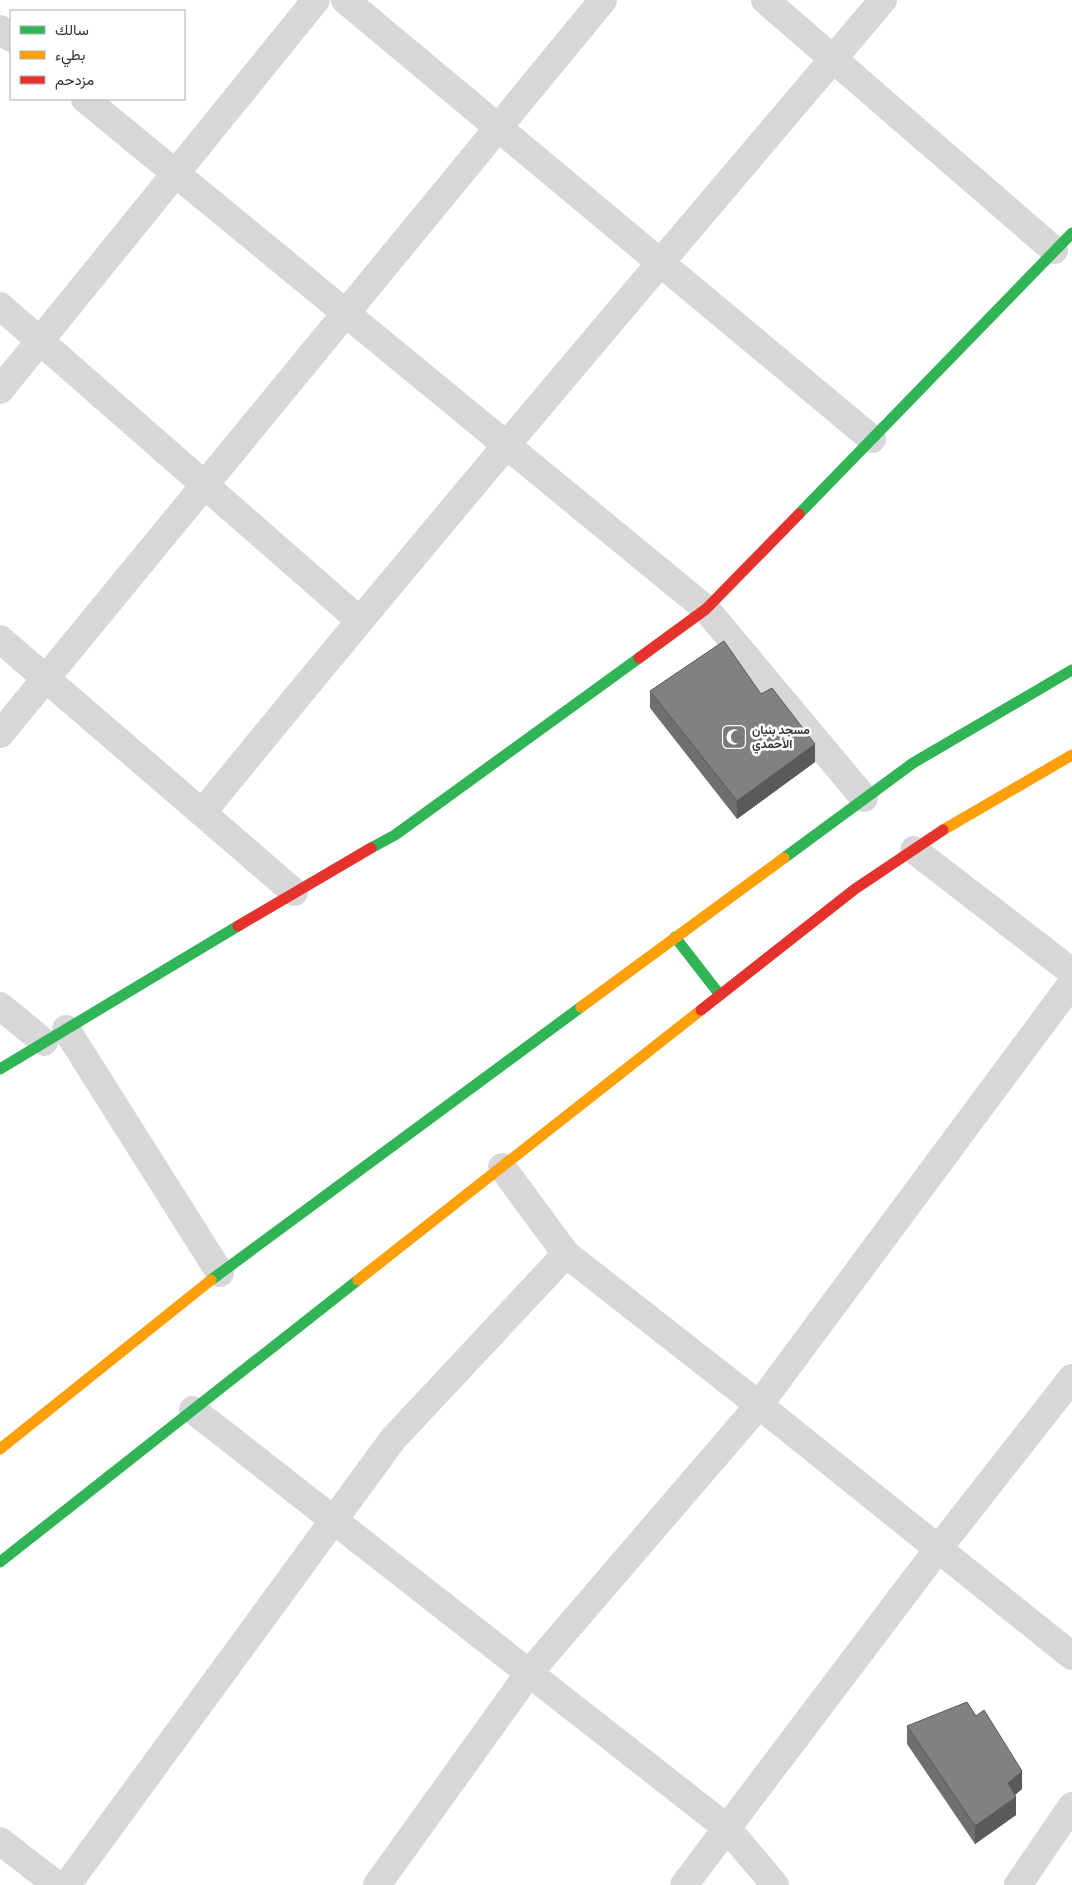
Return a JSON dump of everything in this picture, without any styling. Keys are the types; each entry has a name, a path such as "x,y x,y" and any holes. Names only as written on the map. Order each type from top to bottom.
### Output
{"street":[{"path":"0,390 316,0"},
{"path":"345,0 872,439"},
{"path":"0,734 603,0"},
{"path":"0,1069 294,892 395,835 706,609 1063,242 833,59 765,0"},
{"path":"202,813 359,620 506,444 883,0"},
{"path":"0,29 10,37"},
{"path":"86,100 706,609 864,798"},
{"path":"0,306 359,620"},
{"path":"0,639 294,892"},
{"path":"0,1449 220,1272 913,762 1072,670"},
{"path":"0,1562 855,889 950,825 1072,755"},
{"path":"914,850 1072,972"},
{"path":"675,937 720,995"},
{"path":"377,1885 530,1673 759,1404 1072,983"},
{"path":"0,1006 55,1036 220,1272"},
{"path":"502,1167 566,1254 759,1404 1072,1656"},
{"path":"67,1885 393,1439 566,1254"},
{"path":"684,1885 938,1549 1072,1378"},
{"path":"193,1410 727,1828 775,1885"},
{"path":"1018,1885 1072,1806"},
{"path":"0,1841 57,1885"}],"building":[{"name":"مسجد بنيان الأحمدي","path":"724,641 761,694 772,688 815,744 737,801 650,691"},
{"path":"967,1702 976,1716 984,1710 1022,1771 1008,1783 1016,1797 975,1826 907,1726"}],"traffic: fast":[{"path":"799,514 1072,233"},
{"path":"371,848 395,835 639,658"},
{"path":"784,858 913,763 1072,670"},
{"path":"0,1069 238,926"},
{"path":"675,937 720,995"},
{"path":"211,1280 581,1007"},
{"path":"0,1562 358,1280"}],"traffic: slow":[{"path":"943,830 1072,755"},
{"path":"581,1007 784,858"},
{"path":"358,1280 701,1010"},
{"path":"0,1449 211,1280"}],"traffic: jam":[{"path":"639,658 706,609 799,514"},
{"path":"701,1010 855,889 943,830"},
{"path":"238,926 371,848"}],"place":[{"name":"مسجد بنيان الأحمدي","path":"734,737"}]}
